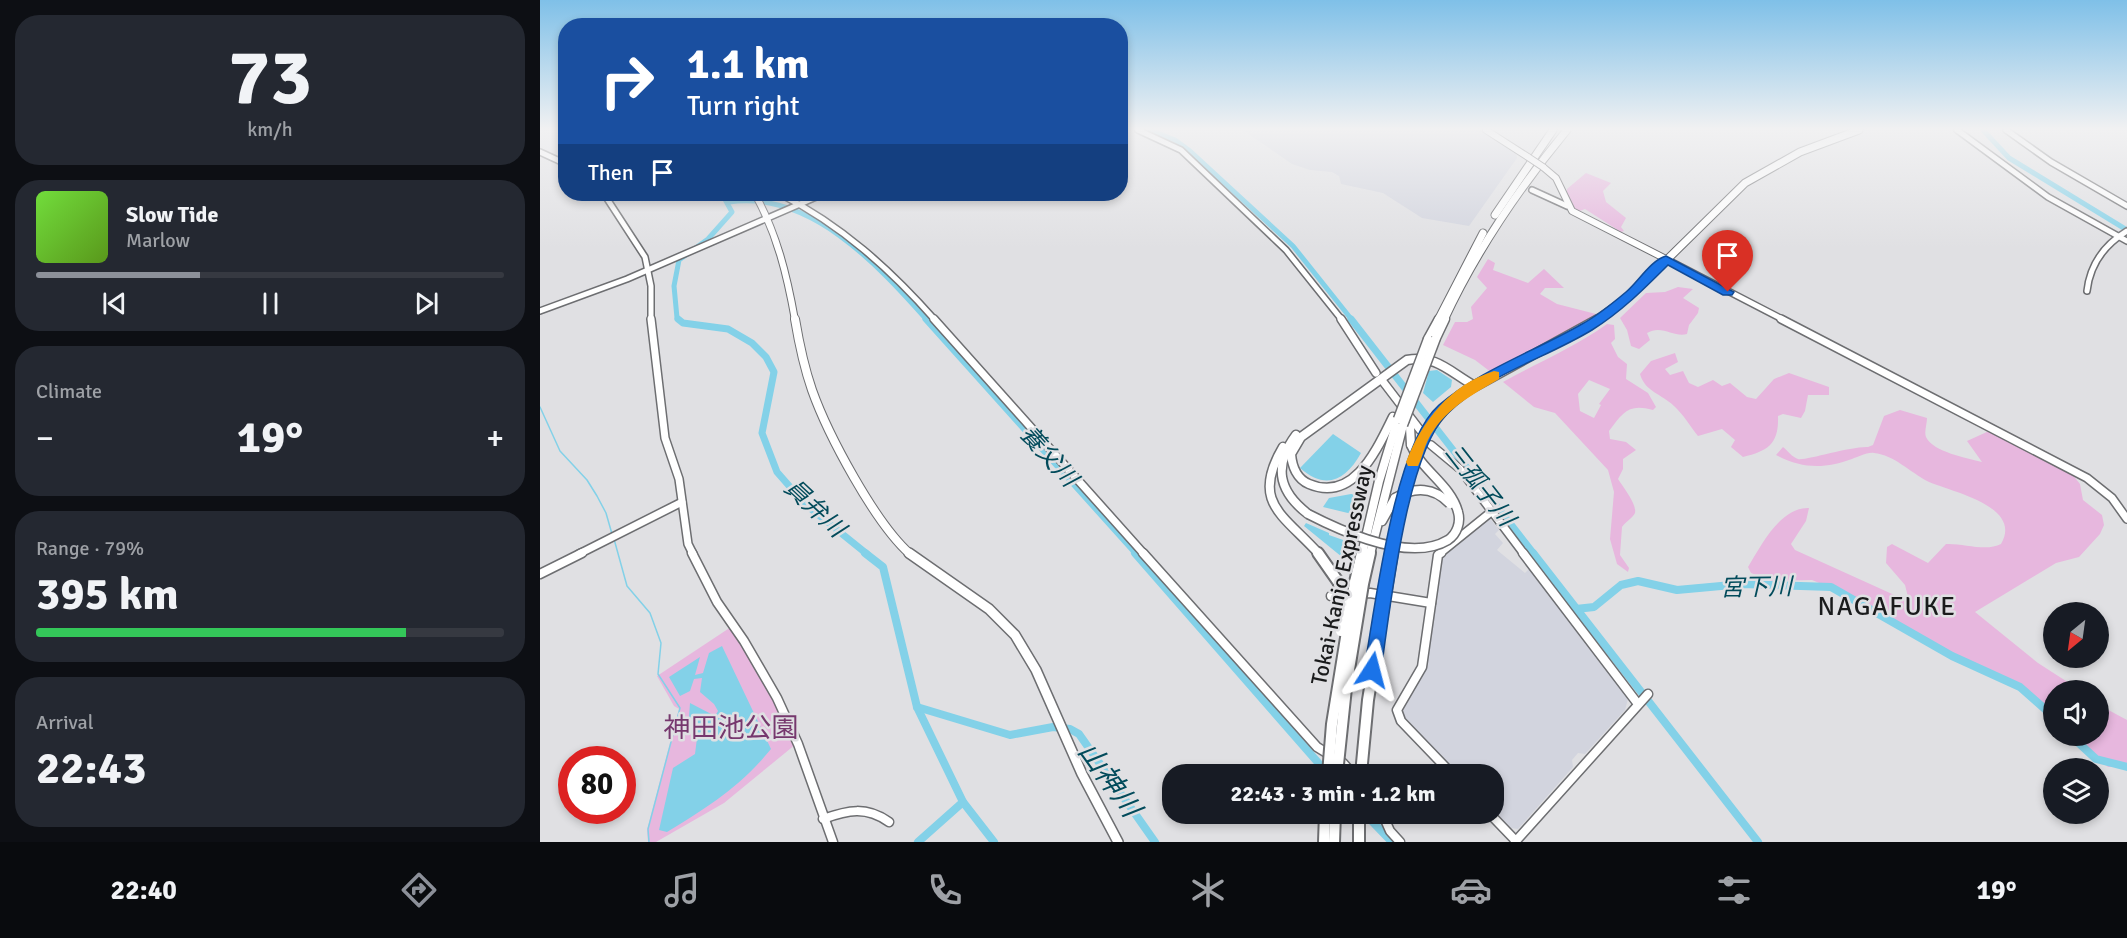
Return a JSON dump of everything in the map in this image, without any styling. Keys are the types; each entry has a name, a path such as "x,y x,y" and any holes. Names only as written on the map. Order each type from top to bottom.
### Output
{"highway":[{"path":"1295,439 1286,459 1285,476 1294,497 1309,512 1354,533 1402,546 1431,547 1446,542 1458,527 1458,508 1446,491 1421,466 1401,422 1423,351 1432,339 1480,250 1531,169"},
{"path":"1362,764 1367,704 1392,555 1415,454 1432,422 1451,402 1588,326 1631,295 1745,183 1764,169"},
{"path":"1295,439 1291,460 1299,477 1317,487 1338,486 1353,479 1366,467 1401,422 1426,364 1432,339"},
{"path":"1332,724 1342,612 1339,583 1326,559 1285,521 1272,500 1269,478 1272,464 1279,452 1295,439 1396,364 1418,357 1432,358 1450,367 1475,387"},
{"name":"Tokai-Kanjo Expressway","path":"1329,764 1332,724 1361,583 1401,422"},
{"path":"1309,512 1354,529 1403,541 1436,541 1450,530 1454,513 1449,502 1428,489 1414,489 1395,498 1382,518 1361,583"},
{"name":"Tokai-Kanjo Expressway","path":"1338,764 1361,583"},
{"path":"1324,842 1325,824"},
{"path":"1334,842 1335,824"},
{"path":"1359,824 1359,842"}],"main road":[{"path":"1546,169 1560,182 1567,206 1572,211 1666,260"},
{"path":"760,201 769,217 782,258 801,355 811,388 823,415 882,522 907,552 985,605 1007,626 1035,668 1066,740 1118,842"}],"street":[{"path":"1201,169 1286,250 1350,330 1420,430"},
{"path":"2010,169 2048,197 2127,241"},
{"path":"2064,169 2127,206"},
{"path":"1532,190 1567,206"},
{"path":"609,201 642,249 649,269 655,365 664,438 679,479 688,544 717,602 744,641 777,698 798,744 833,842"},
{"path":"791,201 866,249 904,285 1317,747 1343,764"},
{"path":"540,311 649,269 806,201"},
{"path":"2087,291 2092,268 2103,250 2127,231"},
{"path":"1666,260 2087,478 2112,498 2127,519"},
{"path":"1431,445 1460,469 1491,512 1642,699 1516,842 1499,824"},
{"path":"540,574 682,502"},
{"path":"1443,764 1397,714 1400,704 1422,667 1438,555 1491,512"},
{"path":"1392,555 1391,587 1404,599"},
{"path":"1331,596 1356,592 1431,603"},
{"path":"824,819 873,810 889,822"},
{"path":"1387,824 1400,842"}],"shaded area":[{"path":"1308,169 1509,169 1469,226 1422,218 1383,193 1341,184 1339,176 1332,172"},
{"path":"1489,517 1499,530 1495,534 1503,543 1497,550 1525,573 1529,569 1628,699 1625,710 1585,754 1578,753 1572,760 1573,767 1518,829 1511,828 1504,821 1504,764 1449,764 1401,713 1402,707 1426,668 1441,559"}],"green space":[{"path":"1586,173 1611,183 1603,191 1606,202 1626,218 1621,227 1624,231 1621,232 1585,209 1577,212 1567,201 1567,189"},
{"path":"1488,259 1495,263 1493,270 1528,283 1544,269 1564,288 1545,288 1540,294 1557,304 1596,314 1592,319 1492,373 1475,360 1443,345 1455,322 1467,322 1473,319 1471,307 1487,288 1477,277"},
{"path":"1678,287 1693,289 1683,298 1699,308 1689,325 1687,334 1682,335 1663,330 1652,331 1647,333 1650,340 1639,349 1631,346 1627,330 1620,318 1646,293 1665,292"},
{"path":"1607,324 1614,325 1615,339 1611,343 1618,357 1627,364 1626,379 1648,393 1656,407 1653,410 1638,408 1627,411 1609,431 1610,439 1626,442 1636,450 1623,459 1623,469 1618,479 1632,500 1635,509 1634,515 1622,527 1620,555 1629,568 1628,572 1617,564 1610,539 1614,492 1608,470 1555,413 1534,407 1503,382","holes":["1589,380 1610,389 1599,404 1601,405 1594,418 1580,411 1578,394"]},
{"path":"1675,353 1678,362 1665,369 1670,375 1683,371 1689,383 1698,387 1713,380 1722,386 1730,383 1747,397 1756,399 1774,379 1789,373 1829,387 1829,395 1808,395 1801,418 1783,414 1778,416 1777,433 1771,444 1760,452 1743,457 1731,447 1735,440 1722,429 1698,436 1677,409 1650,389 1642,380 1640,374 1651,361"},
{"path":"1900,410 1927,418 1926,437 1936,447 1951,454 1982,462 1967,441 1989,431 2072,474 2080,484 2083,500 2102,515 2104,525 2100,534 2079,557 2056,563 1975,612 2043,668 2064,680 2043,680 2043,712 2014,686 1993,673 1879,615 1858,599 1812,580 1771,581 1751,573 1748,567 1772,529 1789,514 1799,509 1809,508 1806,521 1791,544 1795,550 1901,598 1908,597 1905,585 1886,563 1887,547 1892,544 1928,563 1946,544 1988,547 2001,544 2005,531 2002,519 1993,510 1965,495 1927,481 1902,464 1881,454 1866,454 1823,466 1795,463 1776,455 1783,447 1794,457 1802,459 1868,447 1873,445 1884,416"},
{"name":"神田池公園","path":"731,627 776,700 796,744 724,803 656,842 648,842 647,830 679,709 674,706 657,676"},
{"path":"2109,710 2127,720 2127,767 2109,767 2109,758 2097,758 2082,746 2109,746"}],"water":[{"path":"1437,370 1452,380 1451,387 1433,402 1423,393 1429,371"},
{"path":"1333,434 1361,453 1349,470 1335,479 1318,479 1309,475 1300,468"},
{"path":"1357,495 1352,514 1323,507 1329,498"},
{"path":"1306,523 1346,541 1342,557 1304,526"},
{"path":"722,646 771,749 723,795 667,832 659,830 673,768 695,754 697,738 688,731 690,703 715,716 718,711 714,704 700,692 702,678 694,679 690,691 680,696 669,677 700,657 695,675 703,673 709,653"}],"waterway":[{"name":"三孤子川","path":"1210,169 1293,246 1352,320"},
{"path":"2028,169 2127,230"},
{"name":"員弁川","path":"680,320 677,318 674,286 679,260 708,239 732,212 726,201"},
{"name":"養父川","path":"729,202 759,201 787,208 814,220 840,236 864,255 927,320"},
{"name":"員弁川","path":"678,319 683,323 728,329 752,343 766,357 774,372 762,433 777,472 805,504 867,554"},
{"name":"養父川","path":"926,319 1137,554"},
{"name":"三孤子川","path":"1351,319 1534,554"},
{"path":"540,407 560,451 587,480 597,496 606,513 612,534"},
{"path":"614,539 627,586 650,613 661,643 658,674 680,708 648,829 649,842"},
{"name":"員弁川","path":"865,553 883,567 917,707"},
{"name":"養父川","path":"1135,553 1319,764"},
{"name":"三孤子川","path":"1533,553 1577,609"},
{"name":"宮下川","path":"1577,609 1594,607 1621,585 1638,581 1677,590 1743,584 1831,587 1952,656 2020,687 2043,707"},
{"name":"三孤子川","path":"1577,609 1758,842"},
{"name":"山神川","path":"917,707 1010,735 1053,727 1070,729 1079,734 1155,842"},
{"name":"員弁川","path":"917,707 963,802"},
{"name":"宮下川","path":"2082,746 2096,759 2127,767"},
{"path":"918,842 963,802"},
{"name":"員弁川","path":"963,802 994,842"},
{"name":"養父川","path":"1375,824 1392,842"}],"slow traffic":[{"path":"1413,462 1423,436 1442,410 1460,395 1494,376"}],"district":[{"name":"NAGAFUKE","path":"1887,606"}],"route":[{"path":"1372,670 1399,519 1415,454 1429,426 1442,410 1460,395 1588,326 1631,295 1666,260 1728,292"}]}
